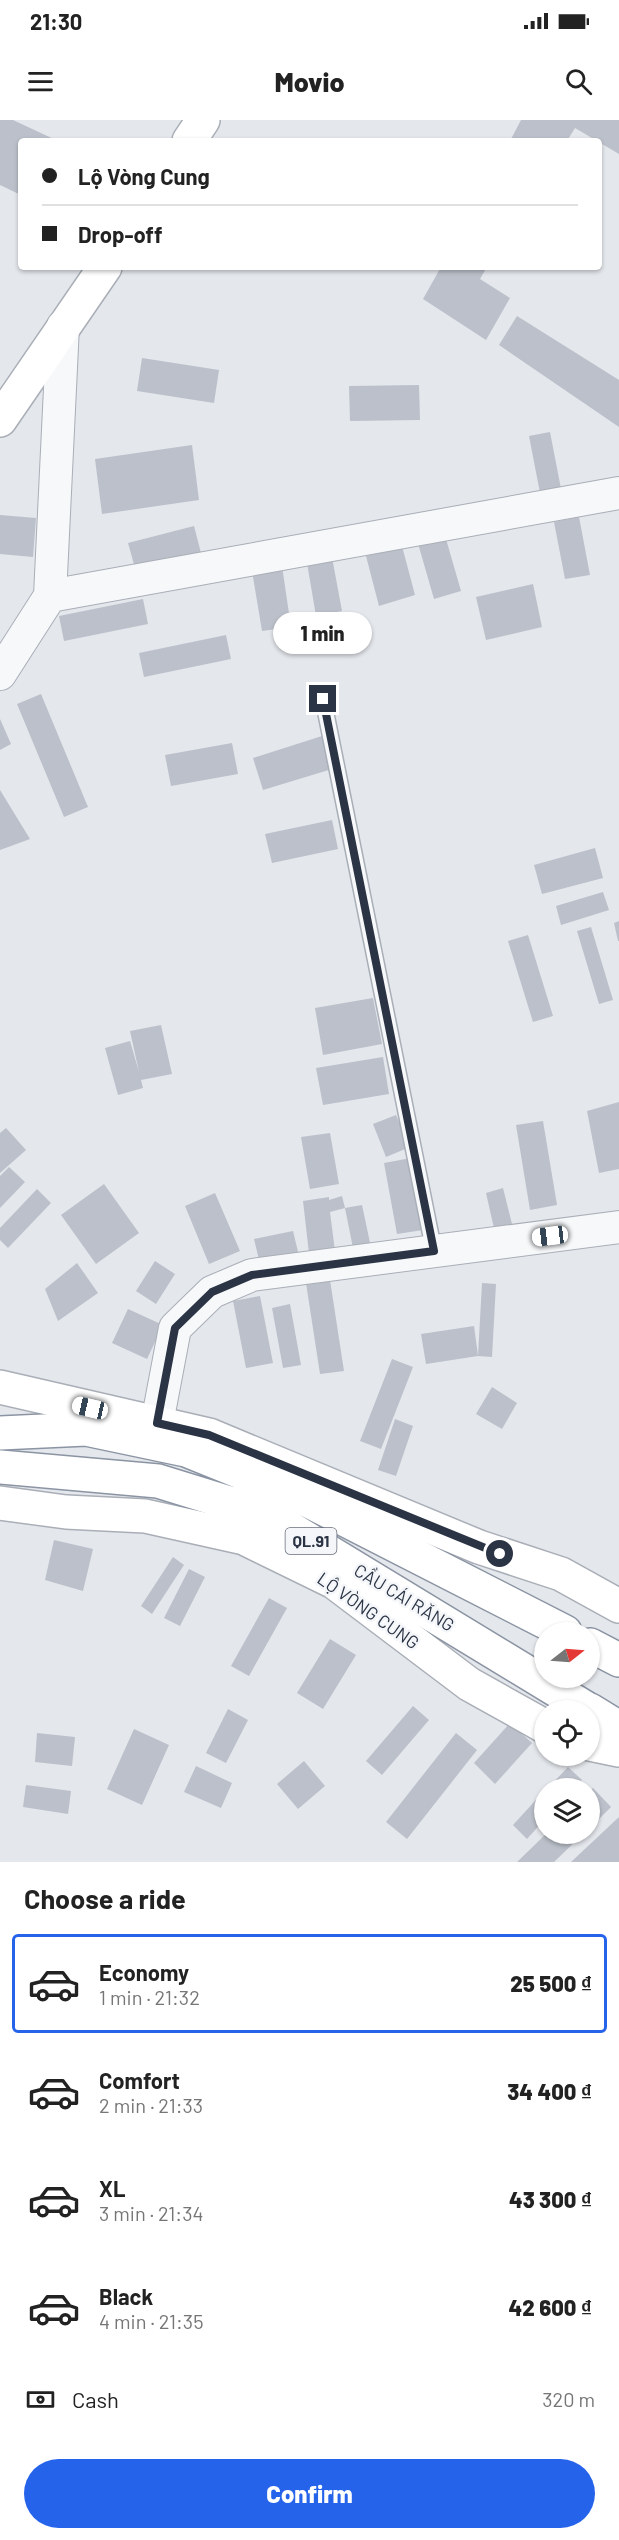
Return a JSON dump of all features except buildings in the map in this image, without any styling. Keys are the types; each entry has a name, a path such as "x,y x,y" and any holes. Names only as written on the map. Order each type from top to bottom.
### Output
{"main road":[{"path":"191,138 203,120"},
{"path":"0,420 103,270"},
{"path":"0,1387 209,1435 479,1547 561,1574 619,1606"},
{"name":"QL.91","path":"0,1433 87,1429 186,1450 293,1493 545,1622"},
{"name":"CẦU CÁI RĂNG","path":"0,1467 158,1481 268,1515 602,1727"},
{"name":"LỘ VÒNG CUNG","path":"0,1503 66,1512 145,1516 244,1538 334,1582 469,1684 534,1720"},
{"path":"600,1650 619,1660"}],"street":[{"path":"0,674 50,596 63,326"},
{"path":"50,596 619,493"},
{"path":"157,1423 175,1328 212,1292 252,1275 619,1227"}],"lane":[{"path":"323,699 434,1251"}],"route":[{"path":"323,699 434,1251 252,1275 212,1292 175,1328 157,1423 209,1435 500,1554"}]}
